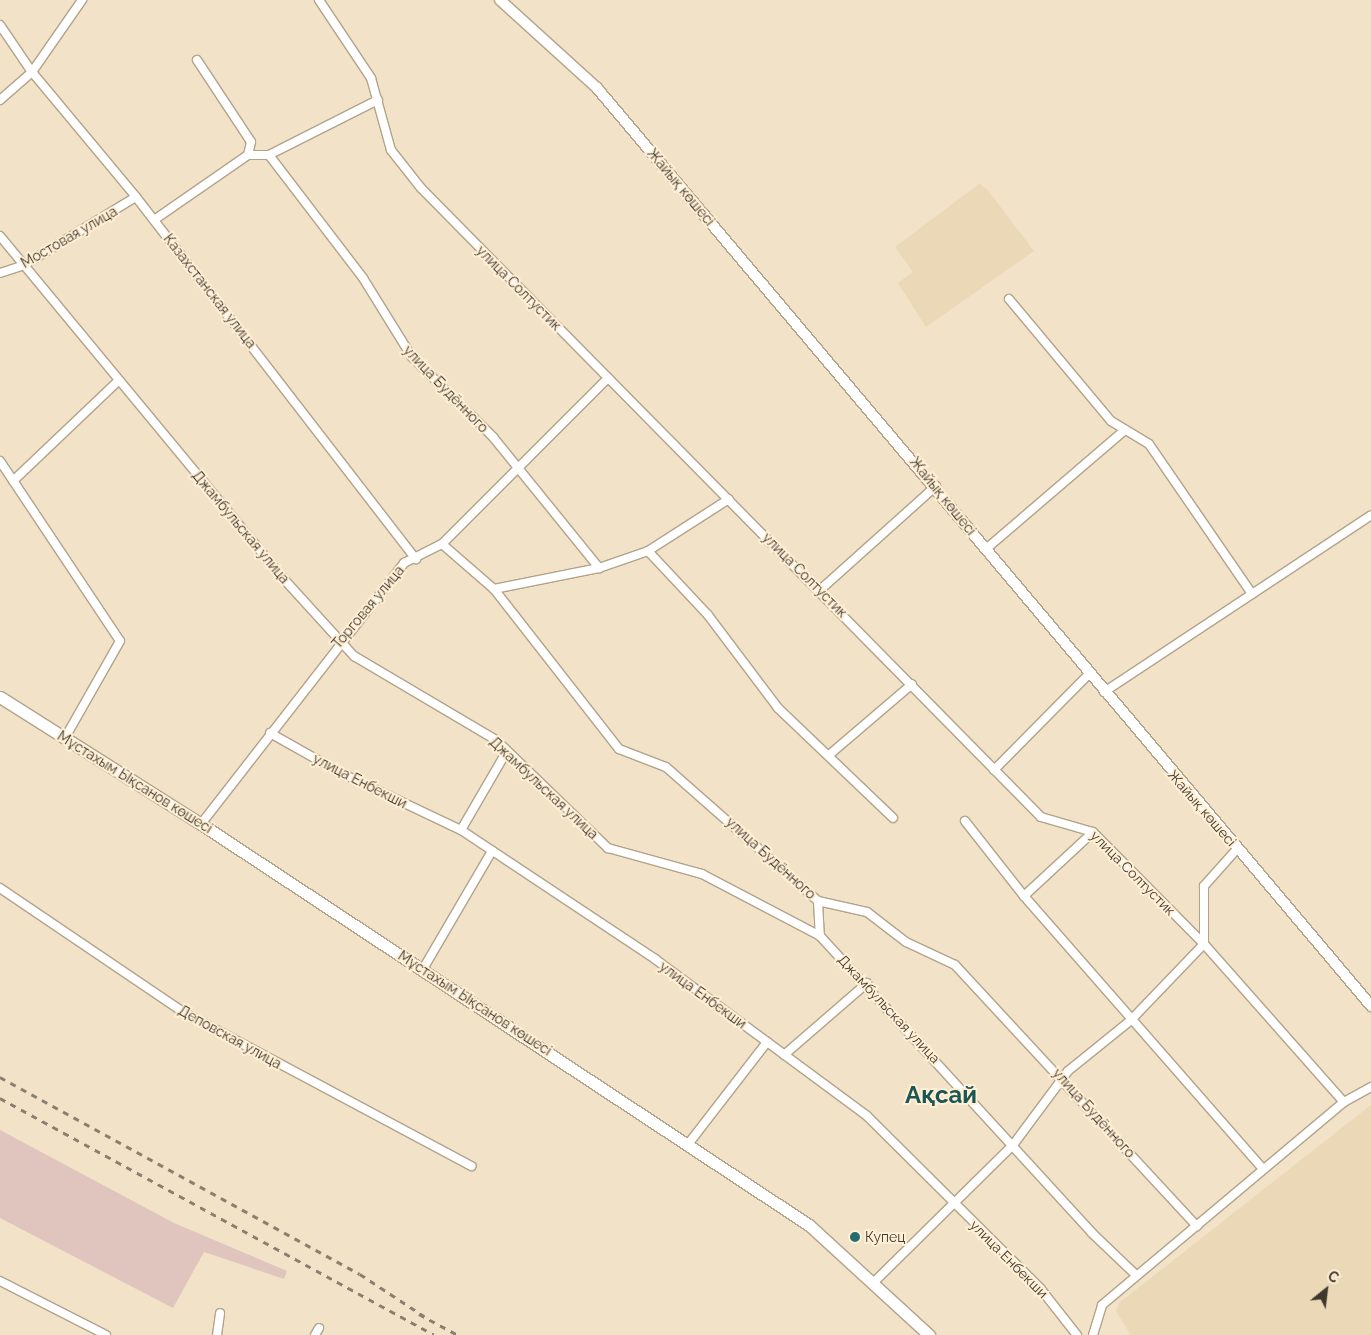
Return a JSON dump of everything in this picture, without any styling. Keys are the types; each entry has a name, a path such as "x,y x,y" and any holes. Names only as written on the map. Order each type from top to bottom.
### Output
{"main road":[{"name":"Мұстахым Ықсанов көшесі","path":"0,697 201,824 689,1143 809,1225 929,1335"}],"street":[{"path":"0,100 32,72 82,0"},
{"name":"улица Солтустик","path":"319,0 371,78 391,150 420,188 820,590 1041,817 1093,832 1204,944 1344,1102"},
{"name":"Жайық көшесі","path":"500,0 597,88 936,486 1104,692 1371,1006"},
{"name":"Казахстанская улица","path":"0,25 32,72 136,197 416,559"},
{"path":"197,60 251,142 248,155"},
{"path":"154,220 248,155 269,155 378,100"},
{"name":"улица Будённого","path":"269,155 363,278 412,357 518,466 599,568"},
{"name":"Мостовая улица","path":"0,273 24,265 136,197"},
{"name":"Джамбульская улица","path":"0,236 339,642 414,694 496,740 608,848 702,874 820,936 867,983 1013,1145 1136,1275"},
{"path":"1009,299 1111,421 1149,444 1252,594"},
{"name":"Торговая улица","path":"201,824 339,642 404,564 442,544 608,378"},
{"path":"13,481 119,380"},
{"path":"986,549 1125,430"},
{"path":"0,461 120,641 65,738"},
{"path":"820,590 936,486"},
{"path":"494,589 599,568 648,552 729,499"},
{"path":"1104,692 1371,515"},
{"name":"улица Будённого","path":"442,544 494,589 620,750 666,767 818,901 867,912 906,942 948,960 1062,1078 1197,1226"},
{"path":"648,552 708,615 778,708 893,818"},
{"path":"994,770 1089,674"},
{"path":"829,755 912,684"},
{"name":"улица Енбекши","path":"270,733 341,773 461,830 655,960 784,1054 867,1116 954,1205 1040,1288 1077,1335"},
{"path":"461,830 507,751"},
{"path":"965,821 1024,896 1263,1169"},
{"path":"1024,896 1093,832"},
{"path":"873,1283 1013,1145 1062,1078 1131,1020 1204,944 1204,886 1237,848"},
{"path":"423,969 492,851"},
{"name":"Деповская улица","path":"0,888 183,1012 472,1166"},
{"path":"818,901 820,936"},
{"path":"784,1054 867,983"},
{"path":"689,1143 767,1042"},
{"path":"1093,1335 1102,1305 1344,1102 1371,1087"},
{"path":"0,1282 106,1335"},
{"path":"217,1335 220,1313"}],"shaded area":[{"path":"979,184 987,189 1034,251 926,327 898,283 913,272 895,247"},
{"path":"1371,1105 1371,1335 1131,1335 1116,1311 1119,1303"},
{"path":"0,1130 174,1223 287,1271 284,1279 204,1252 173,1308 0,1218"}],"railway":[{"path":"0,1077 360,1274 424,1316"},
{"path":"0,1098 434,1335"},
{"path":"419,1314 458,1335"}],"place":[{"name":"Купец","path":"855,1237"}],"district":[{"name":"Ақсай","path":"941,1095"}]}
